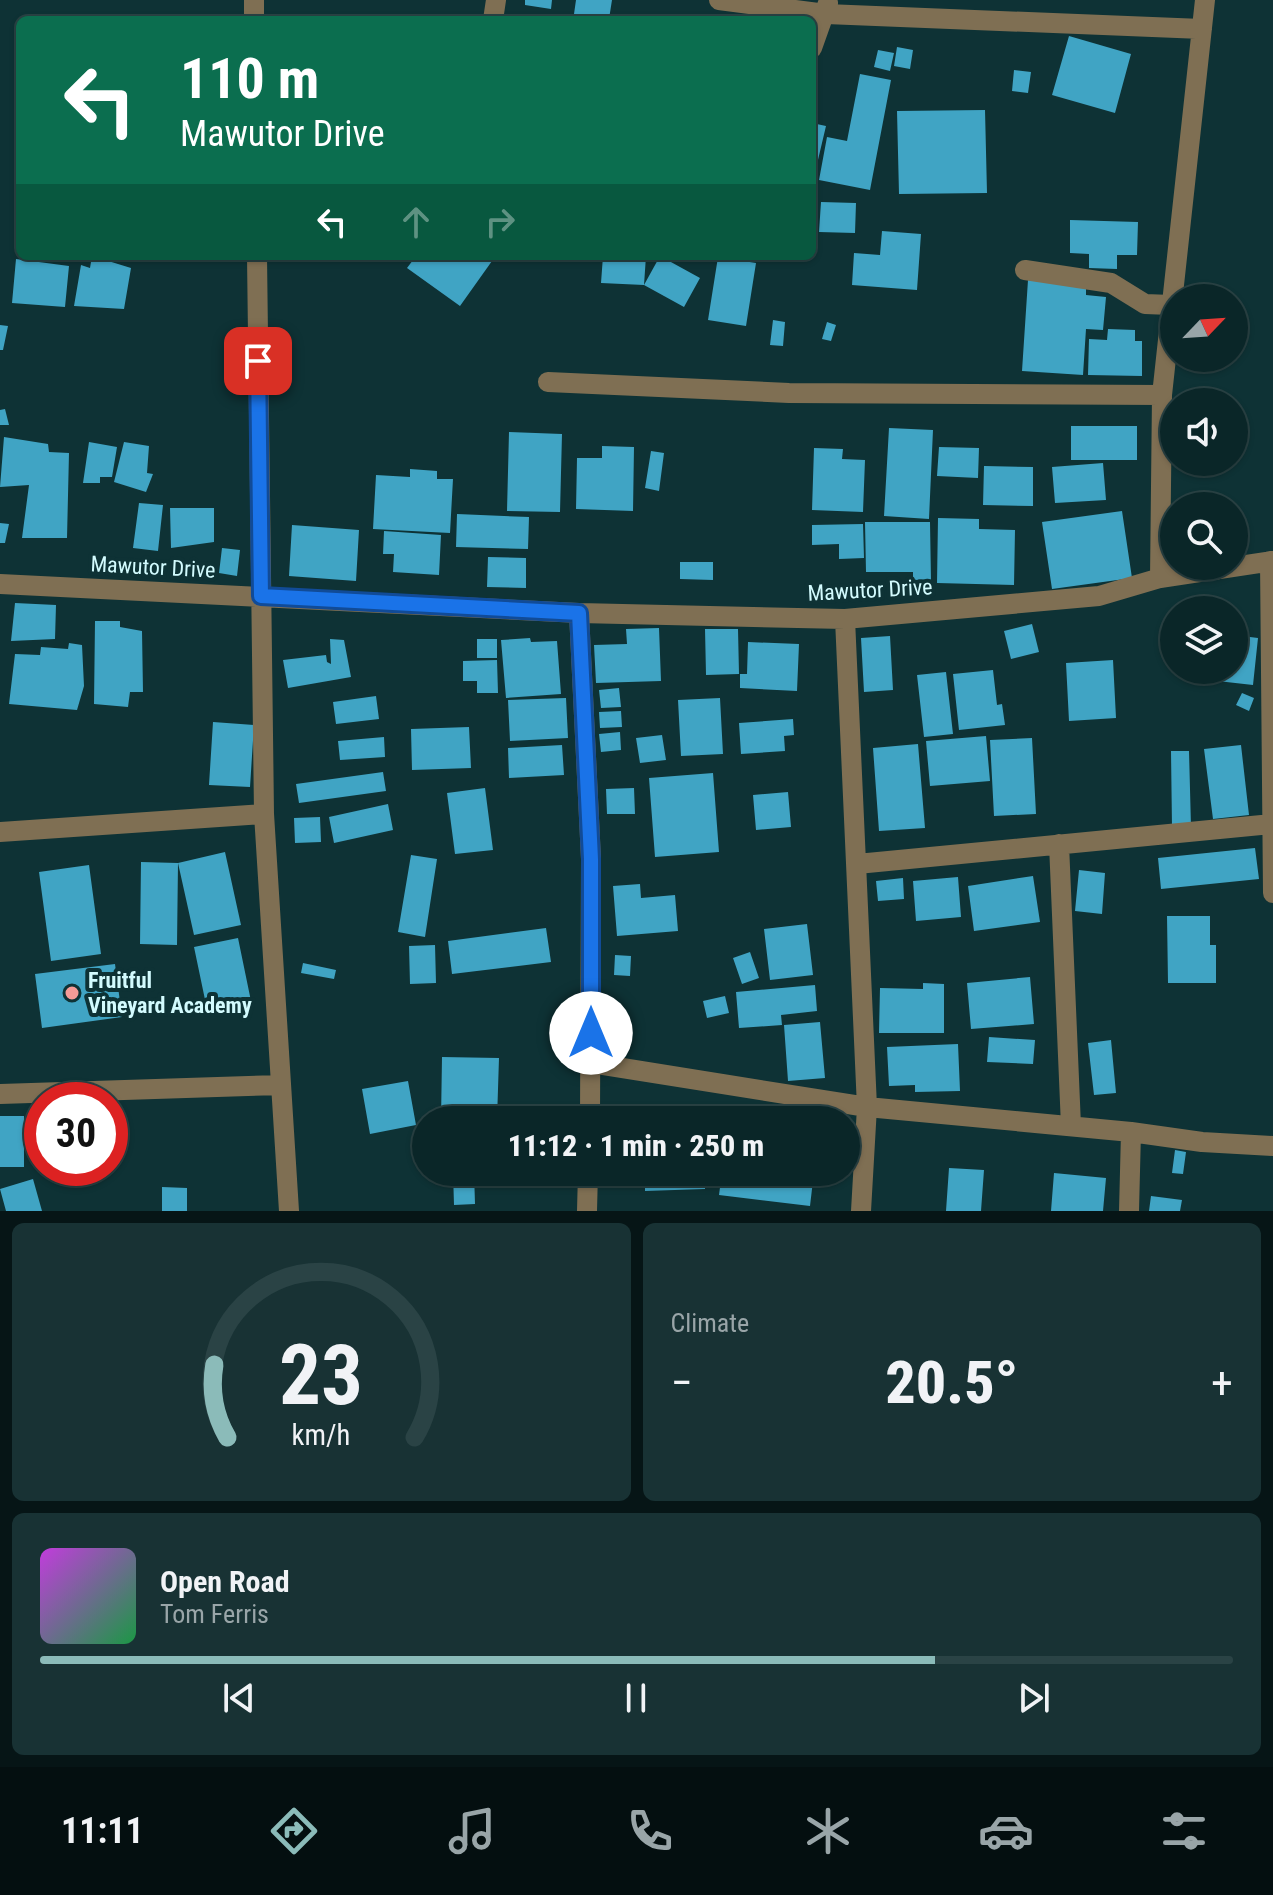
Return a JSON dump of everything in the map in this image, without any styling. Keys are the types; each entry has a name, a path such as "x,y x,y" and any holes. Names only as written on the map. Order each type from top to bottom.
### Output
{"street":[{"path":"719,0 1202,29"},
{"path":"1173,284 1205,0"},
{"path":"816,37 827,7"},
{"path":"257,260 264,814 289,1211"},
{"path":"1025,270 1111,283 1145,304 1160,305"},
{"path":"548,382 789,393 1160,395"},
{"path":"1272,561 1273,893"},
{"name":"Mawutor Drive","path":"1248,565 1272,561"},
{"name":"Mawutor Drive","path":"0,584 579,613 845,619 1099,596 1160,578"},
{"path":"579,613 591,859 590,1106"},
{"path":"845,619 867,1107 861,1211"},
{"path":"0,832 264,814"},
{"path":"857,864 1272,824"},
{"path":"1059,844 1071,1126"},
{"path":"591,1063 867,1107 1131,1132 1202,1142 1273,1146"},
{"path":"0,1094 281,1085"},
{"path":"1129,1211 1131,1132"},
{"path":"587,1211 588,1186"}],"building":[{"path":"525,0 552,0 551,9 525,5"},
{"path":"576,0 612,0 609,16 574,14"},
{"path":"1069,36 1131,54 1115,113 1052,95"},
{"path":"897,47 913,50 910,69 894,66"},
{"path":"878,50 894,53 890,71 874,67"},
{"path":"1014,70 1031,72 1028,93 1012,91"},
{"path":"860,74 891,80 870,190 819,180 827,137 847,141"},
{"path":"985,110 987,193 899,194 897,111"},
{"path":"816,124 826,126 816,168"},
{"path":"821,202 856,203 855,233 819,232"},
{"path":"1070,220 1138,222 1137,255 1117,255 1117,269 1089,268 1089,254 1070,253"},
{"path":"882,231 921,234 917,290 852,285 854,253 880,255"},
{"path":"16,259 69,266 65,307 12,303"},
{"path":"91,260 105,260 131,268 124,309 74,306 81,265 90,268"},
{"path":"413,260 492,261 460,306 407,268"},
{"path":"603,260 646,260 644,285 601,283"},
{"path":"658,260 667,260 700,278 684,307 644,285"},
{"path":"718,260 756,263 746,326 708,320"},
{"path":"1028,280 1086,285 1086,295 1106,297 1103,330 1086,329 1083,375 1022,371"},
{"path":"773,320 785,322 783,346 770,345"},
{"path":"827,322 836,325 831,341 822,339"},
{"path":"0,325 8,326 3,350 0,350"},
{"path":"1108,329 1135,330 1135,341 1142,341 1142,376 1088,375 1089,339 1107,340"},
{"path":"5,409 9,425 0,425 0,410"},
{"path":"1071,426 1137,426 1137,460 1071,460"},
{"path":"889,428 933,430 929,519 884,516"},
{"path":"509,432 562,434 560,512 507,511"},
{"path":"4,437 48,444 49,452 69,453 67,538 22,538 29,485 0,487"},
{"path":"89,442 117,447 112,477 100,477 100,483 83,483"},
{"path":"124,442 149,446 147,473 153,474 146,492 114,482"},
{"path":"602,446 634,447 633,511 576,509 577,458 602,458"},
{"path":"939,447 979,448 978,478 937,476"},
{"path":"814,448 843,449 842,459 865,460 863,512 812,510"},
{"path":"651,451 664,453 659,491 645,488"},
{"path":"1103,463 1106,500 1055,503 1052,467"},
{"path":"984,466 1033,467 1033,506 983,505"},
{"path":"410,469 437,471 437,479 453,479 450,533 373,529 376,475 410,477"},
{"path":"139,503 163,505 158,551 133,548"},
{"path":"170,508 214,508 214,542 171,548"},
{"path":"1122,511 1132,578 1052,589 1042,522"},
{"path":"457,514 529,517 528,549 456,547"},
{"path":"938,518 979,519 979,529 1015,530 1014,585 937,583"},
{"path":"865,522 930,522 931,581 913,581 913,572 866,572"},
{"path":"0,523 9,524 5,543 0,543"},
{"path":"863,524 864,558 839,559 839,544 812,545 812,525"},
{"path":"292,525 359,530 356,581 289,576"},
{"path":"384,531 441,535 439,575 393,572 394,554 383,554"},
{"path":"222,548 240,550 237,576 219,573"},
{"path":"488,557 526,558 526,588 487,587"},
{"path":"680,562 713,562 713,580 680,579"},
{"path":"15,603 56,605 55,639 11,641"},
{"path":"95,621 120,621 120,627 142,631 143,692 130,692 128,707 94,704"},
{"path":"1032,624 1039,652 1011,659 1004,631"},
{"path":"659,628 661,681 596,683 594,645 627,644 626,629"},
{"path":"705,629 738,629 739,674 706,675"},
{"path":"890,636 893,690 864,692 861,638"},
{"path":"1248,637 1258,638 1253,685 1244,684 1248,684"},
{"path":"530,638 531,642 557,641 561,694 506,698 501,640"},
{"path":"330,639 344,640 351,677 288,688 283,660 326,655 327,662 331,664"},
{"path":"477,639 497,639 497,658 477,658"},
{"path":"748,642 799,644 797,691 740,688 740,674 747,674"},
{"path":"69,643 82,645 84,686 77,710 9,704 15,654 40,655 41,647 68,649"},
{"path":"497,660 498,693 477,693 477,681 463,681 463,661"},
{"path":"1113,660 1116,718 1069,721 1066,663"},
{"path":"993,670 997,705 1002,704 1005,725 959,730 953,674"},
{"path":"946,672 953,734 924,737 917,675"},
{"path":"619,688 621,707 601,708 599,690"},
{"path":"1242,693 1254,698 1249,711 1236,705"},
{"path":"376,696 379,719 336,724 333,702"},
{"path":"566,698 568,738 510,741 508,700"},
{"path":"720,698 723,754 681,756 678,700"},
{"path":"621,711 622,727 600,728 599,712"},
{"path":"793,719 794,735 784,736 785,751 741,754 739,723"},
{"path":"213,722 254,725 250,787 209,785"},
{"path":"469,727 471,768 412,770 411,729"},
{"path":"620,732 621,750 601,752 599,734"},
{"path":"662,735 666,760 640,763 636,738"},
{"path":"986,736 990,781 930,786 926,741"},
{"path":"384,737 385,757 340,760 338,741"},
{"path":"1032,738 1036,814 994,816 990,740"},
{"path":"918,744 925,828 879,831 873,748"},
{"path":"562,745 564,775 509,778 508,748"},
{"path":"1241,745 1249,815 1213,819 1204,749"},
{"path":"1171,751 1189,751 1191,827 1172,827"},
{"path":"383,772 386,791 299,803 296,784"},
{"path":"713,773 719,852 655,857 649,778"},
{"path":"485,788 493,850 455,854 447,793"},
{"path":"634,788 635,814 607,814 606,789"},
{"path":"788,792 791,827 756,830 753,795"},
{"path":"388,804 393,830 334,843 329,817"},
{"path":"320,817 321,842 295,843 294,818"},
{"path":"1255,848 1259,879 1161,889 1158,858"},
{"path":"225,852 241,925 194,935 178,863"},
{"path":"411,855 437,859 425,937 398,932"},
{"path":"141,862 178,863 177,945 140,944"},
{"path":"89,865 101,954 51,961 39,872"},
{"path":"1079,870 1105,873 1102,914 1075,911"},
{"path":"1033,876 1040,922 974,931 968,886"},
{"path":"958,877 961,917 916,921 913,881"},
{"path":"903,878 904,899 878,901 876,881"},
{"path":"640,884 641,898 675,895 678,931 617,936 613,886"},
{"path":"1167,916 1210,916 1210,945 1216,945 1216,983 1168,983"},
{"path":"807,924 813,975 770,980 764,929"},
{"path":"546,928 551,962 452,974 448,941"},
{"path":"238,938 252,1006 208,1014 194,947"},
{"path":"435,945 436,983 410,984 409,946"},
{"path":"750,952 759,978 742,984 733,958"},
{"path":"615,955 631,956 630,976 614,975"},
{"path":"303,963 336,970 334,979 301,973"},
{"path":"115,964 122,1017 42,1028 35,974"},
{"path":"1030,977 1034,1024 971,1029 967,983"},
{"path":"923,983 944,984 944,1033 879,1033 880,988 923,989"},
{"path":"815,985 817,1011 781,1015 782,1025 739,1028 736,992"},
{"path":"725,996 729,1013 707,1018 703,1001"},
{"path":"820,1022 825,1078 788,1081 784,1025"},
{"path":"989,1037 1035,1040 1033,1064 987,1062"},
{"path":"1111,1040 1116,1093 1094,1095 1088,1043"},
{"path":"958,1044 960,1091 915,1092 915,1085 889,1086 887,1047"},
{"path":"442,1057 499,1058 497,1106 441,1106"},
{"path":"408,1081 412,1126 370,1134 362,1089"},
{"path":"0,1116 24,1116 24,1167 0,1167"},
{"path":"1175,1150 1186,1152 1183,1174 1172,1173"},
{"path":"949,1168 984,1170 981,1211 946,1211"},
{"path":"1054,1173 1106,1178 1103,1211 1051,1211"},
{"path":"24,1182 24,1186 35,1186 42,1211 6,1211 0,1189"},
{"path":"453,1186 474,1186 475,1204 454,1205"},
{"path":"645,1186 705,1186 705,1189 645,1191"},
{"path":"720,1186 812,1186 810,1206 719,1195"},
{"path":"162,1187 187,1188 187,1211 162,1211"},
{"path":"1151,1196 1182,1200 1180,1211 1149,1211"}],"place":[{"name":"Fruitful Vineyard Academy","path":"72,993"}],"route":[{"path":"258,361 261,596 579,613 591,859 591,1033"}]}
